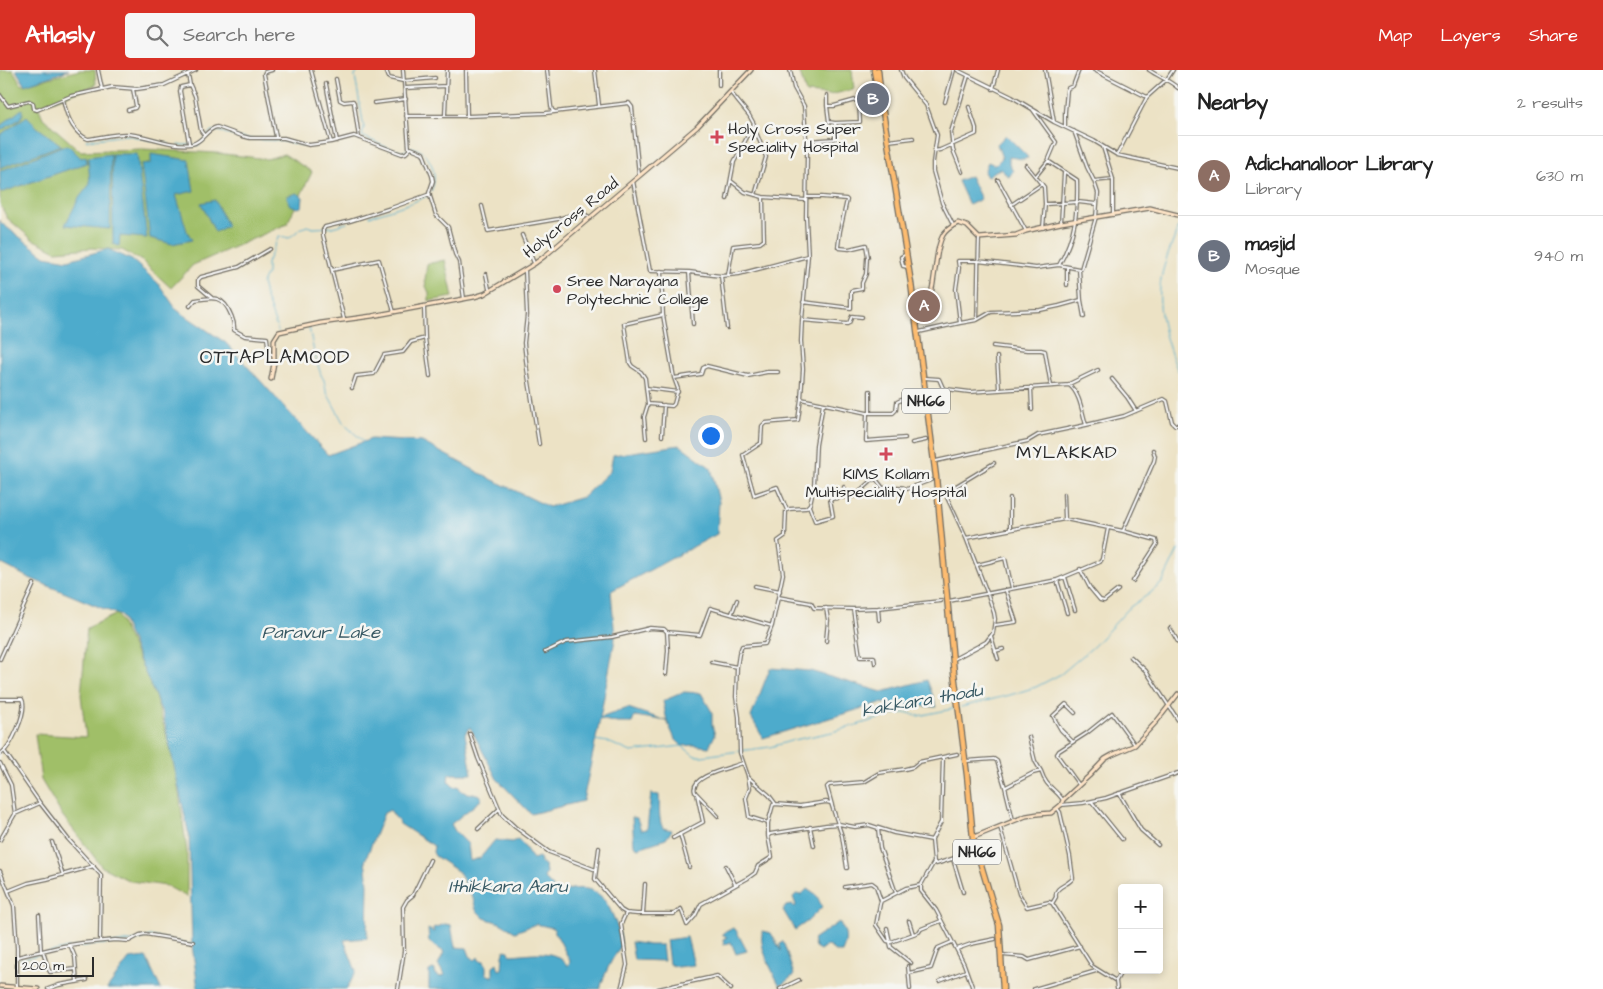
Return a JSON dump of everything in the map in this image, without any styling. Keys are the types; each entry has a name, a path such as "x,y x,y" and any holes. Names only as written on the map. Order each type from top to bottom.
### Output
{"highway":[{"name":"NH66","path":"877,70 924,378 938,497 947,602 971,826 999,926 1003,989"}],"main road":[{"name":"Holycross Road","path":"274,355 274,340 278,333 291,328 464,299 484,294 525,270 592,218 639,175 697,127 751,70"},
{"path":"916,323 923,320 931,293 940,241 946,232 958,222 963,223 979,238 1016,235 1076,220 1153,208 1178,215"},
{"path":"271,379 274,355"},
{"path":"974,837 1013,820 1034,814 1051,813 1105,759 1135,744 1157,721 1178,694"},
{"path":"0,986 38,989"}],"street":[{"path":"98,70 102,89"},
{"path":"0,95 8,106 29,101 36,110 63,99 102,89 118,86 133,89 164,84 196,70"},
{"path":"272,70 264,74 276,137"},
{"path":"311,70 331,142"},
{"path":"386,70 389,78 403,81 436,78"},
{"path":"403,70 409,149"},
{"path":"445,116 447,70"},
{"path":"466,70 467,116"},
{"path":"547,70 551,106 555,112"},
{"path":"595,70 600,106"},
{"path":"719,70 719,85"},
{"path":"768,823 748,818 746,800 750,788 739,747 739,717 736,697 737,667 741,648 744,645 765,644 772,626 783,574 778,541 785,536 785,513 787,510 777,487 754,495 743,454 761,443 762,426 765,423 798,420 801,399 803,369 802,320 808,256 806,238 807,141 804,106 794,88 790,70"},
{"path":"877,70 884,70"},
{"path":"901,70 904,78 928,110 937,135 932,171 942,203 953,225"},
{"path":"945,102 955,70 1118,154 1178,168"},
{"path":"993,88 998,70"},
{"path":"1045,70 1054,122"},
{"path":"1065,127 1067,90 1073,87 1079,70"},
{"path":"1094,70 1147,97"},
{"path":"1149,70 1178,88"},
{"path":"1118,154 1147,97 1173,70"},
{"path":"188,74 201,131 204,136"},
{"path":"962,172 952,144 951,128 968,76"},
{"path":"336,79 340,100 344,102 353,101 354,103 359,138"},
{"path":"326,84 337,141"},
{"path":"190,85 182,86 180,91 190,144"},
{"path":"405,88 446,86"},
{"path":"128,110 136,106 133,89"},
{"path":"730,91 752,119 766,157 755,194"},
{"path":"827,106 874,94"},
{"path":"827,95 829,122 835,123 860,122 859,99"},
{"path":"63,99 70,121 85,139 126,134 190,144 199,141 216,127 250,138 276,137 309,144 337,141 349,137 359,138 402,154 413,148 423,152 433,178 430,194 436,215 448,227 459,262 464,299"},
{"path":"374,103 406,99"},
{"path":"406,116 467,116 555,112 629,103 631,104 639,175"},
{"path":"934,151 976,134 976,128 969,107"},
{"path":"1032,108 1056,142 1048,161 1036,176"},
{"path":"807,141 835,139 835,123"},
{"path":"727,199 734,162 754,127"},
{"path":"1074,132 1086,167 1098,191 1096,217 1080,271 1081,300 1084,317"},
{"path":"888,141 913,138"},
{"path":"1103,147 1112,179 1113,215"},
{"path":"1048,161 1077,180 1078,202 1076,220 1067,252 1059,265"},
{"path":"1026,165 1044,187 1043,228"},
{"path":"1061,223 1065,172"},
{"path":"1094,181 1112,179"},
{"path":"998,180 1026,231"},
{"path":"633,181 650,271 689,272 721,276 740,274 808,256"},
{"path":"731,181 745,192 763,197 806,199 822,197 847,200 838,247 849,249 866,245 868,258 862,289 851,290 851,308 803,302"},
{"path":"1011,205 1042,184"},
{"path":"344,319 323,235 324,228 430,194"},
{"path":"728,275 733,246 760,243 764,240 763,197"},
{"path":"1045,204 1078,202 1096,204"},
{"path":"482,206 488,231 558,219 581,212 592,218"},
{"path":"522,235 534,264"},
{"path":"977,321 979,238"},
{"path":"212,298 198,286 198,280 201,277 239,267 270,249"},
{"path":"332,270 379,260 394,312"},
{"path":"960,323 956,289 958,261 978,261 1036,268 1059,265 1080,271"},
{"path":"1067,268 1067,285"},
{"path":"525,270 527,315 524,343 526,369 539,444"},
{"path":"648,404 674,405 678,392 663,315 661,271"},
{"path":"689,272 693,324"},
{"path":"486,274 490,290"},
{"path":"721,276 728,328"},
{"path":"190,306 195,300 212,298 220,300 226,304 235,325 234,330 245,336 267,338 269,353 274,355"},
{"path":"917,333 977,321 991,312 1040,310 1081,300"},
{"path":"424,307 425,338 430,376"},
{"path":"646,438 644,417 648,404 644,375 631,365 624,324 663,315"},
{"path":"802,320 847,324 852,316 862,317"},
{"path":"352,388 356,376 374,374 384,355 404,352 410,342 425,338"},
{"path":"623,342 627,341"},
{"path":"993,346 1045,351 1052,387"},
{"path":"997,358 999,389"},
{"path":"674,378 701,374 703,368 707,366 748,376 778,372"},
{"path":"924,378 939,379 946,390 970,392 1067,385 1098,370"},
{"path":"1112,379 1127,396 1137,412"},
{"path":"1067,385 1072,387 1081,404 1086,425"},
{"path":"1031,387 1032,410"},
{"path":"646,388 678,392"},
{"path":"870,391 866,441 905,438"},
{"path":"801,399 868,413 894,412 897,402 920,391"},
{"path":"934,462 1028,441 1038,435 1137,412 1164,399 1167,401 1172,422 1178,425"},
{"path":"823,404 816,445 814,486 809,506 816,522 833,516 830,499 854,496 875,478 883,488 900,486 907,489 931,480"},
{"path":"662,436 664,405"},
{"path":"912,443 926,440"},
{"path":"1123,531 1154,461 1153,450"},
{"path":"938,497 994,463"},
{"path":"844,487 846,497"},
{"path":"945,492 977,565 994,613 994,625 991,636 986,642 953,659"},
{"path":"1064,494 1065,519"},
{"path":"1010,498 1010,529"},
{"path":"787,510 809,506"},
{"path":"966,538 1065,519 1123,531 1157,542 1133,580"},
{"path":"947,602 1057,580 1100,562 1108,528"},
{"path":"977,565 1005,558 1012,589"},
{"path":"1080,570 1090,588 1100,600 1104,601 1118,590"},
{"path":"1065,577 1075,610"},
{"path":"1057,580 1067,613"},
{"path":"0,659 34,584"},
{"path":"755,586 780,591"},
{"path":"994,625 1016,622 1006,591"},
{"path":"778,597 811,603 814,608 853,610 941,601"},
{"path":"732,614 736,600"},
{"path":"545,652 566,642 612,637 650,628 664,629 667,632 700,635 709,608 772,626"},
{"path":"826,608 828,620 826,641"},
{"path":"878,608 879,620"},
{"path":"853,610 860,657 874,657 875,663"},
{"path":"1170,628 1178,642"},
{"path":"666,674 668,655 667,632"},
{"path":"991,636 998,659"},
{"path":"995,651 1003,649"},
{"path":"1131,657 1146,670 1178,720"},
{"path":"712,662 737,667"},
{"path":"0,699 22,699 24,702 22,718 5,752 0,754"},
{"path":"1073,742 1061,730 1053,716 1066,704 1075,713"},
{"path":"1079,786 1057,754 1073,742 1113,713 1135,744"},
{"path":"470,734 502,815 549,852 596,870"},
{"path":"1029,737 1034,761 1041,771 1043,779 1053,791 1058,792 1062,800"},
{"path":"5,752 40,803 68,839 94,866 101,877 100,941"},
{"path":"847,868 842,836 827,787 829,785 864,782 879,773 905,769 919,762 957,754"},
{"path":"943,757 941,822 932,840 934,862 921,885 923,894 932,903 957,949 973,989"},
{"path":"965,761 995,760 1005,787 1013,820"},
{"path":"0,763 11,785 15,814"},
{"path":"718,816 693,788 698,780 743,764"},
{"path":"1005,787 1041,771"},
{"path":"1061,804 1071,805 1092,802 1178,773"},
{"path":"748,777 769,794 775,804"},
{"path":"1119,793 1141,830 1158,845"},
{"path":"673,838 703,822 697,794"},
{"path":"775,804 800,806 826,802 832,805"},
{"path":"1092,802 1122,839"},
{"path":"0,840 15,814 40,803"},
{"path":"599,848 594,877 618,908 626,913 644,914 674,914 680,909 683,912 684,921 687,925 701,905 753,875 758,866 772,857 768,836 768,823 773,805 775,804"},
{"path":"1052,903 1056,897 1057,889 1067,884 1073,878 1060,812 1057,808"},
{"path":"478,829 499,809"},
{"path":"768,836 810,827 839,824 855,827 868,825 894,833 932,840"},
{"path":"810,827 814,846"},
{"path":"1000,827 1019,894 1027,907 1052,903"},
{"path":"878,828 880,848 896,893"},
{"path":"680,834 689,866"},
{"path":"52,842 63,875"},
{"path":"934,862 938,864 972,850"},
{"path":"952,859 963,892"},
{"path":"398,989 404,952 403,906 413,895 430,860"},
{"path":"8,891 28,883 94,866"},
{"path":"726,866 736,884"},
{"path":"0,872 14,906 17,988"},
{"path":"644,914 645,884"},
{"path":"845,887 872,884 876,886 881,902 876,925 887,940 891,942"},
{"path":"881,902 906,888 921,885"},
{"path":"1052,903 1088,961 1098,971 1116,981"},
{"path":"620,989 627,965 622,924 626,913"},
{"path":"39,915 42,951 50,972 76,969"},
{"path":"909,921 913,934"},
{"path":"891,942 919,932 921,929 941,921"},
{"path":"887,928 892,947 911,963"},
{"path":"17,957 70,945 100,941 129,941 140,935 151,934 193,942"},
{"path":"957,949 984,940 996,939"},
{"path":"909,974 931,968 938,948 952,942"},
{"path":"70,945 73,952 77,982"},
{"path":"1002,955 1024,957 1028,960 1080,946"},
{"path":"908,966 910,989"},
{"path":"940,981 966,971"},
{"path":"1034,989 1098,971"},
{"path":"1117,989 1116,981 1120,974"},
{"path":"658,989 717,976 731,989"},
{"path":"48,989 56,985 87,980"},
{"path":"780,989 799,980"}],"green space":[{"path":"0,70 13,70 22,85 80,70 95,70 96,85 38,106 43,118 80,151 142,149 216,153 267,159 284,154 312,172 287,224 193,265 171,288 142,261 122,250 92,248 56,251 32,239 7,218 0,204"},
{"path":"799,70 852,70 854,89 830,95 806,93"},
{"path":"445,260 453,297 429,301 425,280 427,264"},
{"path":"117,614 153,689 175,764 187,852 187,897 167,886 130,881 102,867 62,815 41,780 35,734 86,737 81,695 87,628"}],"water":[{"path":"16,70 69,70 25,85"},
{"path":"22,109 23,114 20,119 0,131 0,126"},
{"path":"27,116 37,127 61,145 0,168 0,135"},
{"path":"1006,135 1028,158 1009,157 1009,165 1013,171 1009,177 1000,169 987,177 984,172 988,162 995,165 1002,158 997,144"},
{"path":"62,146 69,146 81,158 86,156 87,163 0,193 0,171"},
{"path":"111,154 110,229 65,225 79,198 90,184 88,157"},
{"path":"112,154 137,154 147,238 120,236 119,246 113,244"},
{"path":"151,154 189,160 194,191 176,195 187,231 192,240 172,244 150,238 141,164 151,163"},
{"path":"970,176 981,199 969,205 958,181"},
{"path":"297,193 303,197 302,207 297,208 289,204 287,196"},
{"path":"215,200 227,226 215,232 201,203"},
{"name":"Paravur Lake","path":"0,220 1,223 45,256 68,260 108,249 132,260 158,283 177,310 226,343 328,455 371,439 422,442 489,478 549,507 583,497 610,471 613,455 680,445 711,468 719,502 717,534 611,591 615,639 600,718 628,708 667,721 635,716 632,723 617,723 600,719 583,801 531,814 497,779 470,727 465,734 472,774 449,774 448,781 454,787 458,786 463,792 481,796 481,800 451,824 468,844 470,861 480,858 495,840 512,842 518,839 533,859 539,857 540,862 545,866 546,873 544,878 553,887 552,893 585,889 593,891 605,901 619,931 621,944 608,967 600,989 429,989 429,971 435,970 435,974 440,977 445,975 438,965 444,952 429,942 428,929 434,932 433,928 445,924 451,925 455,947 467,948 470,956 475,960 478,957 479,960 484,961 486,974 493,977 493,966 497,963 499,970 502,969 505,950 509,951 510,955 549,954 556,956 568,966 570,961 553,928 536,924 515,932 500,923 484,918 476,910 473,898 459,872 435,856 433,852 434,846 400,824 390,810 384,813 365,861 368,884 367,938 344,940 356,971 347,989 198,989 192,945 189,835 163,715 121,616 27,577 0,563"},
{"path":"770,668 810,671 882,692 927,680 937,707 880,703 763,738 751,717"},
{"path":"684,692 701,693 712,712 712,725 715,735 709,747 682,746 675,739 667,721 663,701"},
{"path":"651,794 659,795 661,825 663,828 672,830 666,839 638,848 634,845 632,817 637,818 641,830 647,829"},
{"path":"807,889 817,896 822,907 808,921 795,930 783,910 786,906 793,905 795,907 793,897 796,894 801,895"},
{"path":"839,922 844,930 845,937 842,952 836,952 827,945 820,950 815,947 813,940"},
{"path":"733,928 736,930 747,951 736,954 731,942 724,945 723,939 727,937 722,934"},
{"path":"763,931 771,933 781,951 780,944 783,941 794,975 780,986 764,951 762,944"},
{"path":"687,937 694,965 677,967 669,964 666,940"},
{"path":"631,942 662,945 664,961 634,960"},
{"path":"146,957 161,989 107,989 129,959"}],"waterway":[{"path":"359,70 355,76 364,128 362,136 386,147 403,152 407,149"},
{"path":"178,145 199,145 211,131 216,131 238,137 280,141 303,146"},
{"path":"86,140 127,135 169,144"},
{"path":"411,147 423,152 431,164 434,178 431,191"},
{"path":"370,216 427,196"},
{"path":"278,331 262,283 267,273 267,263 279,236 289,238 307,226 313,228 332,227 347,223"},
{"name":"kakkara thodu","path":"1178,227 1164,266 1160,290 1163,326 1178,371"},
{"path":"309,327 314,352 326,391 344,424 364,442"},
{"name":"kakkara thodu","path":"961,707 1036,687 1061,674 1094,646 1130,607 1162,583 1178,550"},
{"name":"kakkara thodu","path":"594,740 608,742 631,752 682,746 695,756 702,756 770,747 899,713 909,713 918,716 957,708"},
{"path":"73,947 135,941 150,936 193,945"},
{"path":"46,953 69,948"},
{"path":"20,959 42,954"}],"place":[{"name":"masjid","path":"873,99"},
{"name":"Holy Cross Super Speciality Hospital","path":"717,137"},
{"name":"Sree Narayana Polytechnic College","path":"557,289"},
{"name":"Adichanalloor Library","path":"924,306"},
{"name":"KIMS Kollam Multispeciality Hospital","path":"886,454"}],"district":[{"name":"OTTAPLAMOOD","path":"275,356"},
{"name":"MYLAKKAD","path":"1067,452"}],"water label":[{"name":"Ithikkara Aaru","path":"508,886"}]}
